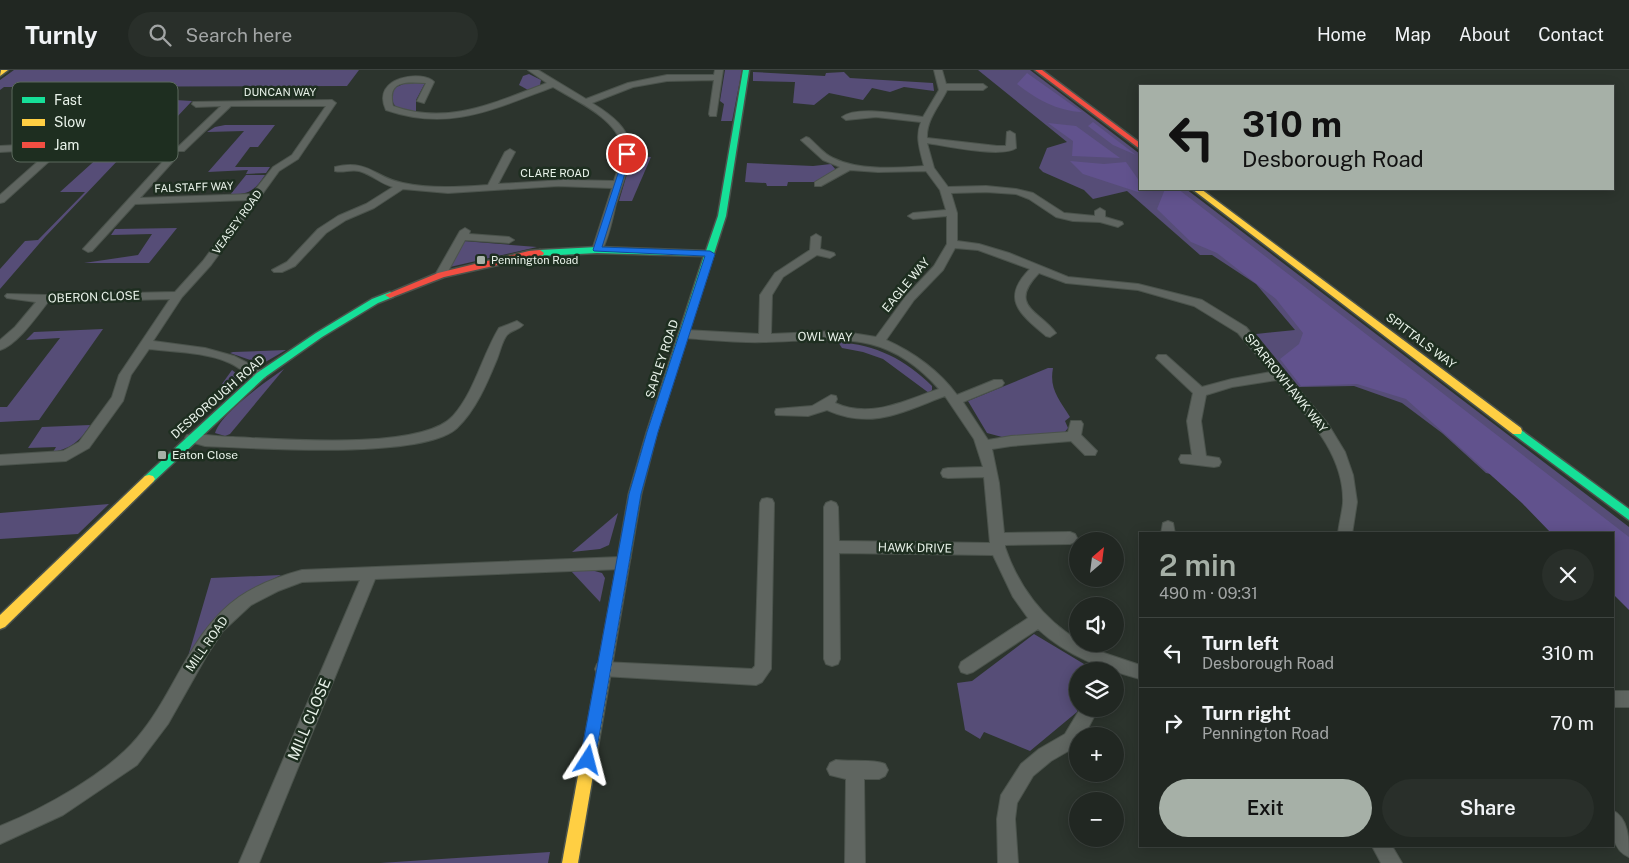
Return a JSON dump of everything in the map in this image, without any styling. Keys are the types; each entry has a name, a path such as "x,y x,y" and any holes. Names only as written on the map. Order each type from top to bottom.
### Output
{"main road":[{"path":"0,74 5,70"},
{"name":"SAPLEY ROAD","path":"570,863 621,563 637,485 652,432 722,216 746,70"},
{"path":"1038,70 1139,145"},
{"name":"SPITTALS WAY","path":"1197,190 1629,515"},
{"name":"DESBOROUGH ROAD","path":"0,622 192,438 261,375 319,335 375,301 441,275 529,254 597,250 710,254"}],"street":[{"path":"532,70 604,114 620,131 627,154 597,250"},
{"path":"938,70 944,88 980,87"},
{"path":"586,102 631,85 667,78 719,74 713,114"},
{"path":"422,101 430,82 428,80 396,82 390,86 386,98 389,108 398,112 455,120 555,83"},
{"name":"EAGLE WAY","path":"879,342 910,298 939,268 952,244 952,213 945,190 930,168 922,140 922,130 926,120 938,102 944,88"},
{"name":"DUNCAN WAY","path":"196,104 332,103"},
{"name":"VEASEY ROAD","path":"0,460 66,456 84,445 118,398 125,375 178,294 207,263 276,169 295,157 332,103"},
{"name":"DUNCAN WAY","path":"181,149 228,104"},
{"path":"846,117 858,111 926,120"},
{"path":"922,140 997,149 1010,148 1010,134"},
{"path":"806,140 830,161 848,167 907,170 930,168"},
{"name":"CLARE ROAD","path":"492,186 510,152"},
{"path":"0,200 44,162"},
{"name":"FALSTAFF WAY","path":"88,249 167,162"},
{"name":"CLARE ROAD","path":"338,169 352,165 367,169 382,179 401,186 439,190 568,183 599,186 618,184"},
{"path":"841,184 840,177 848,167"},
{"path":"818,184 848,167"},
{"path":"278,270 291,264 322,230 342,218 370,206 401,186"},
{"path":"945,190 981,188 1009,190 1027,195 1048,210 1056,219 1076,219 1100,215 1118,224"},
{"name":"FALSTAFF WAY","path":"132,201 256,197"},
{"path":"911,217 952,213"},
{"path":"441,275 464,234 509,240"},
{"path":"765,338 766,296 779,275 814,251 816,237"},
{"name":"SPARROWHAWK WAY","path":"952,244 1005,255 1066,280 1138,287 1198,303 1242,330 1323,427 1338,452 1346,475 1350,502 1348,532"},
{"path":"814,251 830,255"},
{"path":"1036,269 1024,282 1020,298 1027,314 1050,333"},
{"name":"OBERON CLOSE","path":"11,296 45,299 178,294"},
{"path":"0,346 19,330 45,299"},
{"path":"1028,329 1039,324"},
{"path":"192,438 205,441 359,445 424,437 449,428 464,411 503,331 517,325"},
{"name":"OWL WAY","path":"685,334 765,338 832,335 855,337 879,342 907,355 938,379 952,395 984,446 998,544 1012,581 1026,606 1038,620 1063,641 1097,662"},
{"path":"144,344 206,352 234,360 261,375"},
{"path":"1164,364 1200,392"},
{"path":"1200,392 1232,383 1280,375"},
{"path":"781,412 814,411 829,402 844,413 879,416 998,383"},
{"path":"1200,392 1194,420 1200,460"},
{"path":"984,446 1075,430 1090,451"},
{"path":"948,473 989,472"},
{"path":"603,669 756,677 763,669 767,503"},
{"path":"831,507 832,659"},
{"path":"998,544 1069,538"},
{"name":"HAWK DRIVE","path":"831,547 998,544"},
{"name":"MILL ROAD","path":"0,835 35,822 89,790 133,756 161,721 183,679 215,630 228,614 247,599 272,585 302,576 621,563"},
{"name":"MILL CLOSE","path":"249,863 370,574"},
{"path":"967,667 1038,620"},
{"name":"OWL WAY","path":"1124,670 1139,672"},
{"path":"1614,699 1629,699"},
{"path":"1008,863 1006,819 1008,801 1027,770 1045,755 1071,740 1085,717"},
{"path":"836,769 855,771 879,770"},
{"path":"855,771 855,863"},
{"path":"1614,822 1629,847"},
{"path":"1382,847 1392,863"}],"shaded area":[{"path":"14,70 359,70 347,86 178,86 178,82 12,82 12,87 4,87 0,90 0,80"},
{"path":"725,70 742,70 732,121 721,121 724,104 720,101"},
{"path":"978,70 1030,70 1139,153 1139,190 1187,190 1629,527 1629,598 1614,542 1614,532 1608,532 1508,478 1486,473 1442,433 1402,403 1354,386 1299,387 1256,334 1295,330 1256,284 1212,255 1200,255 1127,191 1093,199 1084,190 1043,172 1039,168 1047,148 1067,142"},
{"path":"753,72 825,76 826,73 844,72 850,78 933,83 934,91 904,87 890,92 872,88 863,100 829,93 814,105 793,103 795,82 753,81"},
{"path":"1027,73 1082,112 1055,107 1017,84"},
{"path":"529,74 541,80 540,85 528,90 519,85 523,76"},
{"path":"410,81 425,83 416,100 416,113 405,111 394,105 392,96 392,89"},
{"path":"178,100 192,101 178,116"},
{"path":"1093,122 1136,155 1113,145 1088,126"},
{"path":"1048,123 1076,126 1120,158 1072,156 1073,141"},
{"path":"225,125 275,125 258,147 250,147 235,167 270,167 266,173 246,174 248,170 208,172 244,131 207,132 215,127"},
{"path":"635,156 651,157 632,201 619,201 627,174"},
{"path":"1070,161 1104,164 1126,162 1139,181 1139,190 1141,190 1138,192 1083,174"},
{"path":"93,162 116,162 45,237 0,289 0,269 25,241 38,240 85,192 60,192"},
{"path":"747,163 813,166 831,164 836,170 816,182 788,182 787,186 767,186 766,183 745,182"},
{"path":"246,175 265,175 251,191 230,195"},
{"path":"1165,190 1179,190 1629,537 1629,610 1614,595 1614,532 1550,532 1522,503 1406,399 1357,384 1301,386 1280,359 1299,344 1303,333 1276,299 1217,253 1191,242 1157,209"},
{"path":"177,228 149,263 84,263 138,255 152,234 111,235 115,229"},
{"path":"463,241 537,247 450,267"},
{"path":"103,329 39,420 0,422 0,407 7,407 60,338 26,340 34,332"},
{"path":"838,342 865,346 889,355 922,376 932,386 932,390 929,393 883,359 863,352 842,348"},
{"path":"286,350 262,364 230,353 233,352"},
{"path":"1048,368 1053,368 1052,382 1054,388 1070,417 1065,421 1068,428 1064,433 1002,437 987,433 968,401"},
{"path":"284,369 230,434 225,436 215,433 234,407"},
{"path":"232,370 237,374 238,379 234,386 189,430"},
{"path":"90,425 79,440 65,448 53,452 56,447 28,448 42,427"},
{"path":"109,504 78,534 0,539 0,513"},
{"path":"618,513 609,545 600,549 572,552"},
{"path":"591,570 602,573 605,578 600,602 571,571"},
{"path":"281,575 240,596 207,628 182,677 211,578"},
{"path":"1034,634 1081,662 1069,662 1069,717 1071,717 1030,751 984,732 980,739 965,730 957,683 972,681"},
{"path":"550,852 548,863 380,863"}],"traffic: fast":[{"path":"624,558 635,494 652,432 722,216 746,70"},
{"path":"540,253 597,250 710,254"},
{"path":"149,479 261,375 319,335 375,301 390,295"},
{"path":"1517,431 1629,515"}],"traffic: slow":[{"path":"0,74 5,70"},
{"path":"1197,190 1517,431"},
{"path":"0,623 149,479"},
{"path":"570,863 624,558"}],"traffic: jam":[{"path":"1038,70 1139,146"},
{"path":"390,295 441,275 540,253"}],"place":[{"name":"Pennington Road","path":"481,260"},
{"name":"Eaton Close","path":"162,455"}],"route":[{"path":"588,760 621,563 635,494 652,432 710,254 597,250 627,154"}]}
